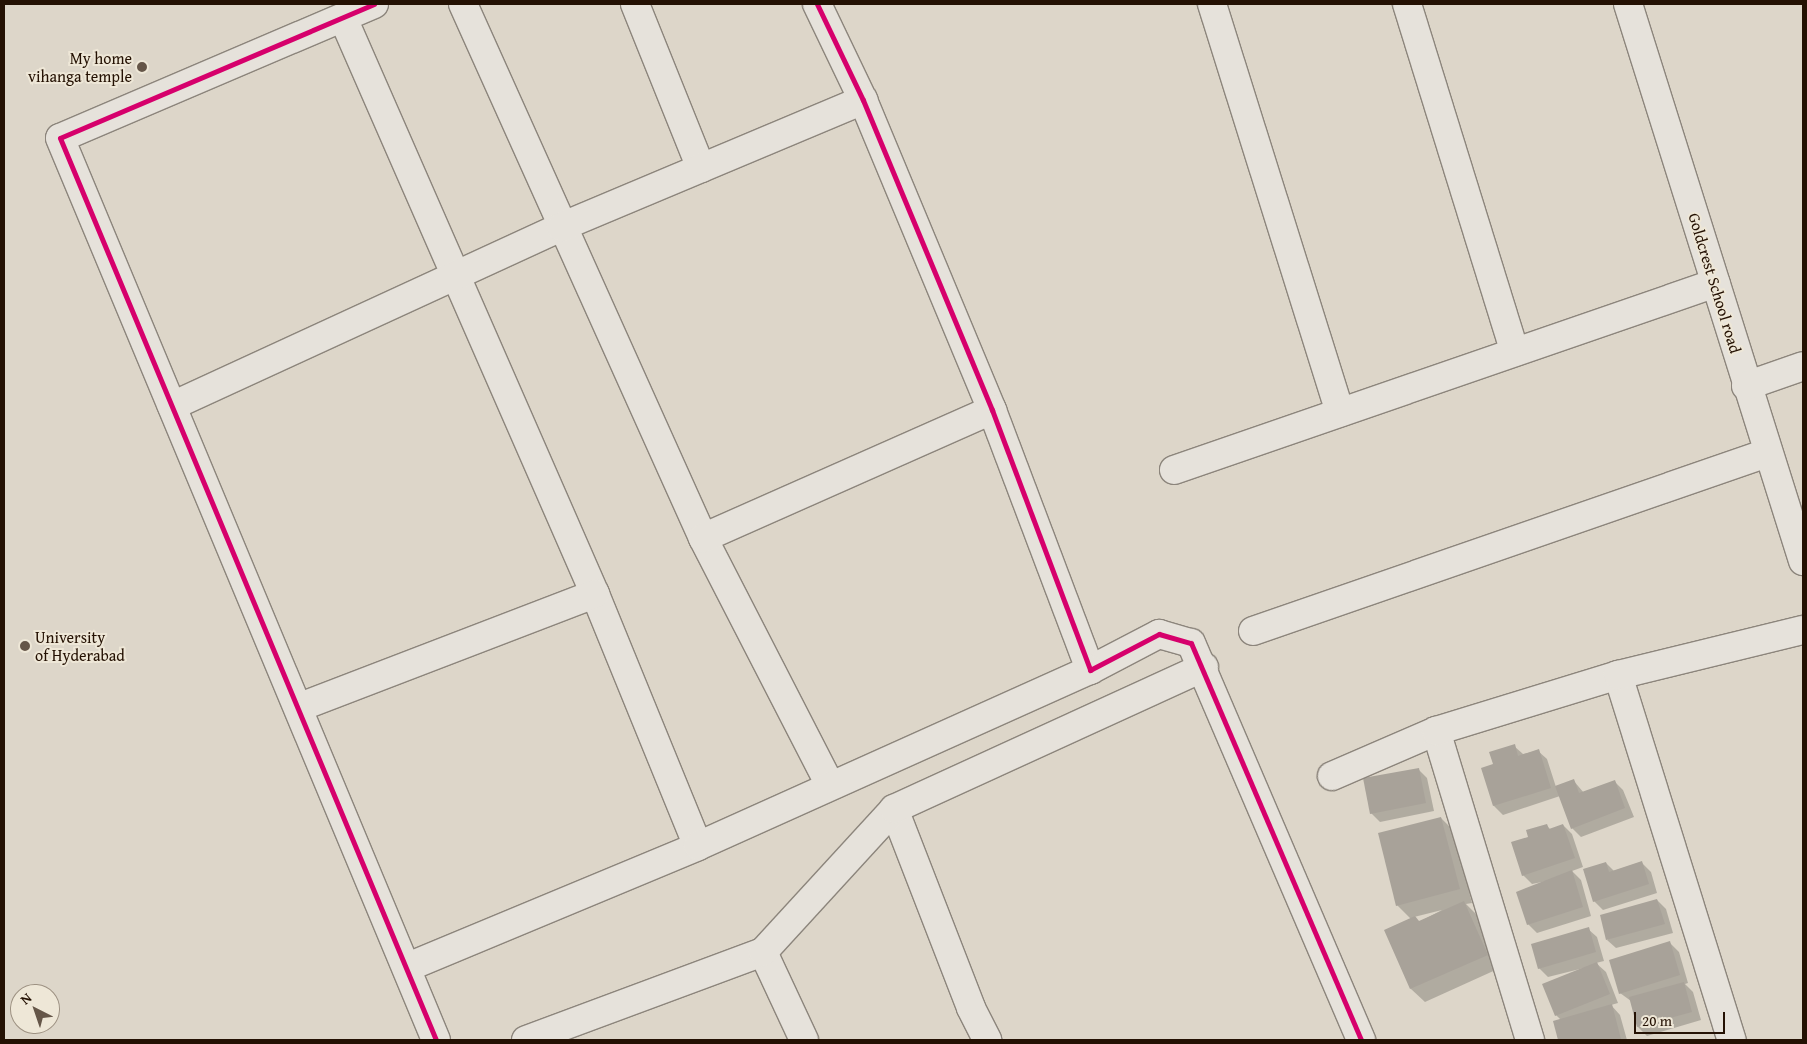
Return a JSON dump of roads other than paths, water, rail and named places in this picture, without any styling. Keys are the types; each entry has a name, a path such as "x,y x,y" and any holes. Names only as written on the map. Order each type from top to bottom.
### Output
{"street":[{"path":"374,4 60,138 300,707 408,967 436,1040"},
{"path":"463,4 561,227 703,538 830,785"},
{"path":"635,4 701,168"},
{"path":"817,4 863,100 992,410 1090,670"},
{"path":"1212,4 1340,412"},
{"path":"1407,4 1515,352"},
{"name":"Goldcrest School road","path":"1628,4 1716,283 1767,453 1803,561"},
{"path":"343,18 455,278 595,594 698,846"},
{"path":"172,406 455,278 561,227 863,100"},
{"path":"1174,470 1716,283"},
{"path":"1746,386 1803,366"},
{"path":"703,538 992,410"},
{"path":"1253,631 1767,453"},
{"path":"300,707 595,594"},
{"path":"1332,776 1436,731 1618,675 1803,630"},
{"path":"408,967 698,846 830,785 1090,670 1159,634 1191,642 1204,667 1361,1040"},
{"path":"526,1040 763,952 894,809 1204,667"},
{"path":"1618,675 1732,1040"},
{"path":"1436,731 1530,1040"},
{"path":"894,809 971,1008 987,1040"},
{"path":"763,952 804,1040"}],"place":[{"name":"My home vihanga temple","path":"142,67"},
{"name":"University of Hyderabad","path":"25,646"}]}
